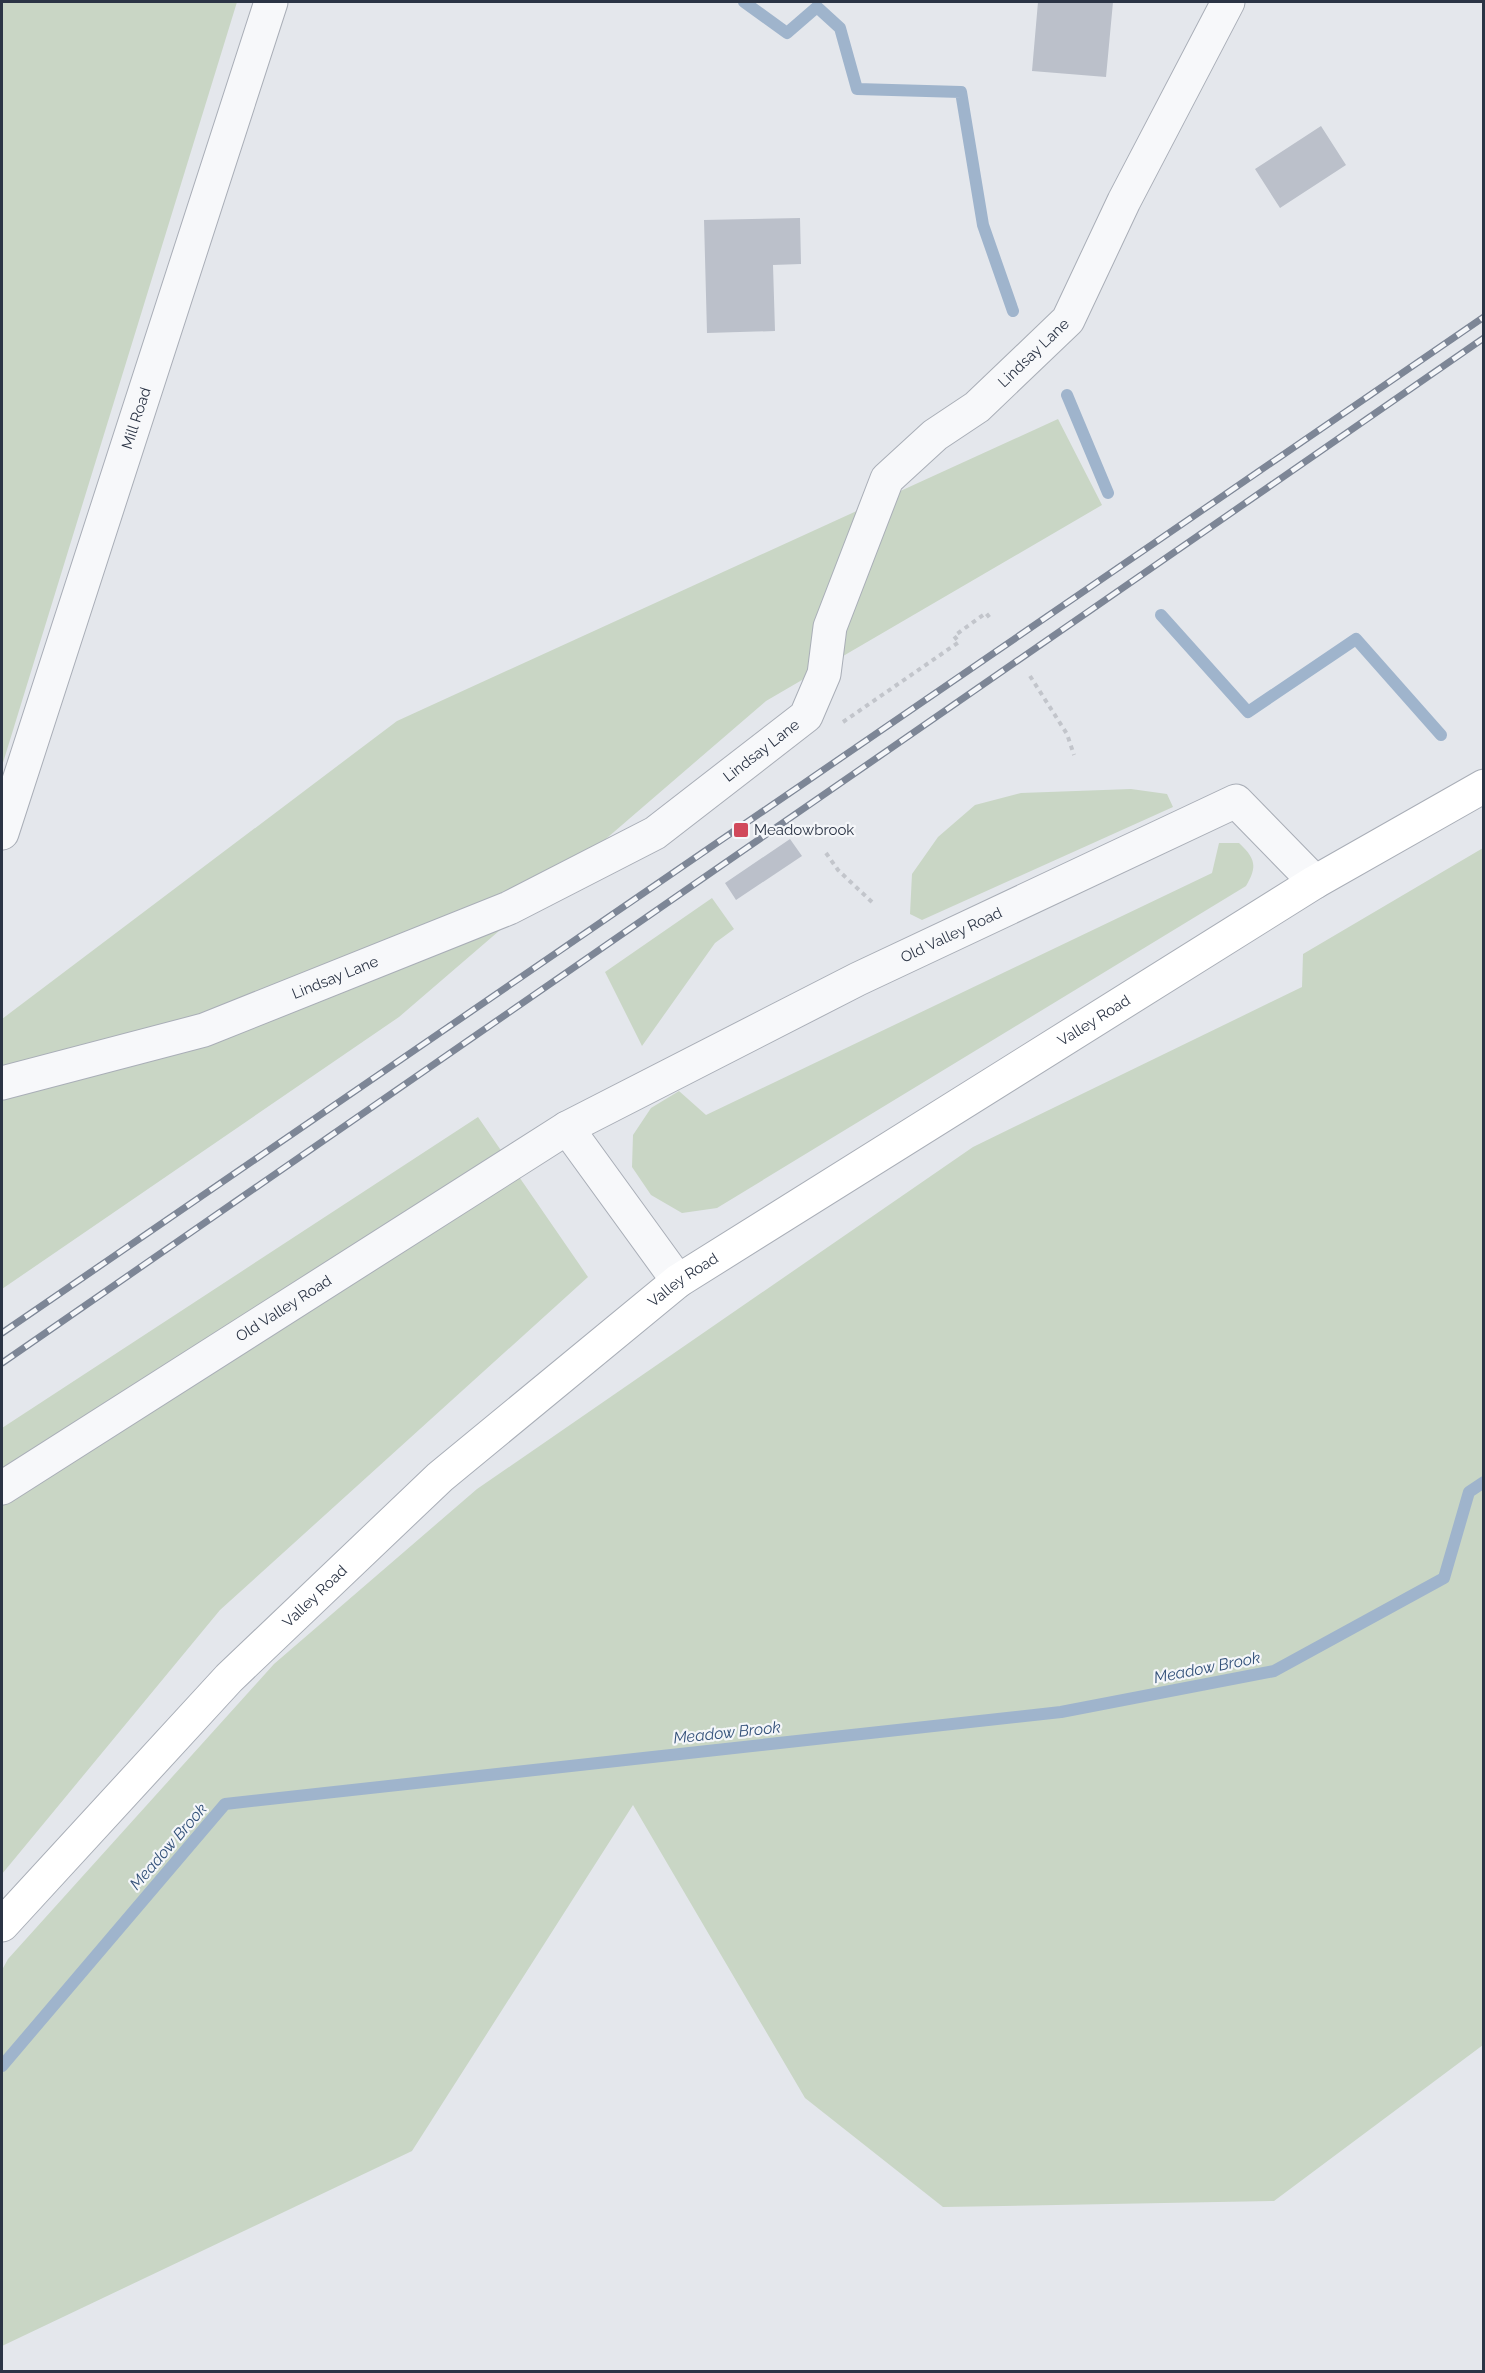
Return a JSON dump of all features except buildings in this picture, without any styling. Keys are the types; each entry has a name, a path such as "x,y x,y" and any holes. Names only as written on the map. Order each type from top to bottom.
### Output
{"main road":[{"name":"Valley Road","path":"2,1925 229,1678 406,1509 440,1477 678,1281 1314,882 1484,786"}],"street":[{"name":"Mill Road","path":"2,833 271,2"},
{"name":"Lindsay Lane","path":"2,1083 204,1030 509,908 655,833 806,716 824,674 830,627 887,479 935,435 977,408 1068,320 1124,201 1228,2"},
{"name":"Old Valley Road","path":"2,1488 567,1128 858,979 1236,801 1314,882"},
{"path":"567,1128 678,1281"}],"path":[{"path":"837,727 959,642 954,636 986,613 990,618"},
{"path":"1030,676 1067,734 1074,755"},
{"path":"826,852 838,870 873,903"}],"green space":[{"path":"2,2 237,2 2,766"},
{"path":"1058,419 1102,505 766,701 399,1017 2,1289 2,1019 397,721"},
{"path":"1131,789 1167,794 1173,807 922,920 910,914 912,874 938,837 975,805 1021,793"},
{"path":"1219,843 1239,843 1249,853 1253,868 1246,886 717,1208 682,1213 651,1195 632,1167 633,1135 651,1108 679,1091 706,1115 1212,873"},
{"path":"1483,848 1483,2045 1274,2201 943,2207 805,2098 633,1805 412,2151 2,2346 2,1970 8,1959 274,1664 477,1489 973,1147 1302,987 1303,954"},
{"path":"712,898 734,929 715,943 642,1046 605,972"},
{"path":"478,1117 588,1277 220,1610 2,1874 2,1428"}],"waterway":[{"path":"744,2 787,33 817,7 840,28 857,89 961,92 983,225 1013,311"},
{"path":"1067,395 1108,493"},
{"path":"1161,615 1248,712 1356,639 1441,735"},
{"name":"Meadow Brook","path":"2,2066 225,1804 1061,1712 1274,1671 1444,1578 1469,1492 1484,1482"}],"railway":[{"path":"2,1333 1484,317"},
{"path":"2,1363 1484,338"}],"place":[{"name":"Meadowbrook","path":"741,830"}]}
